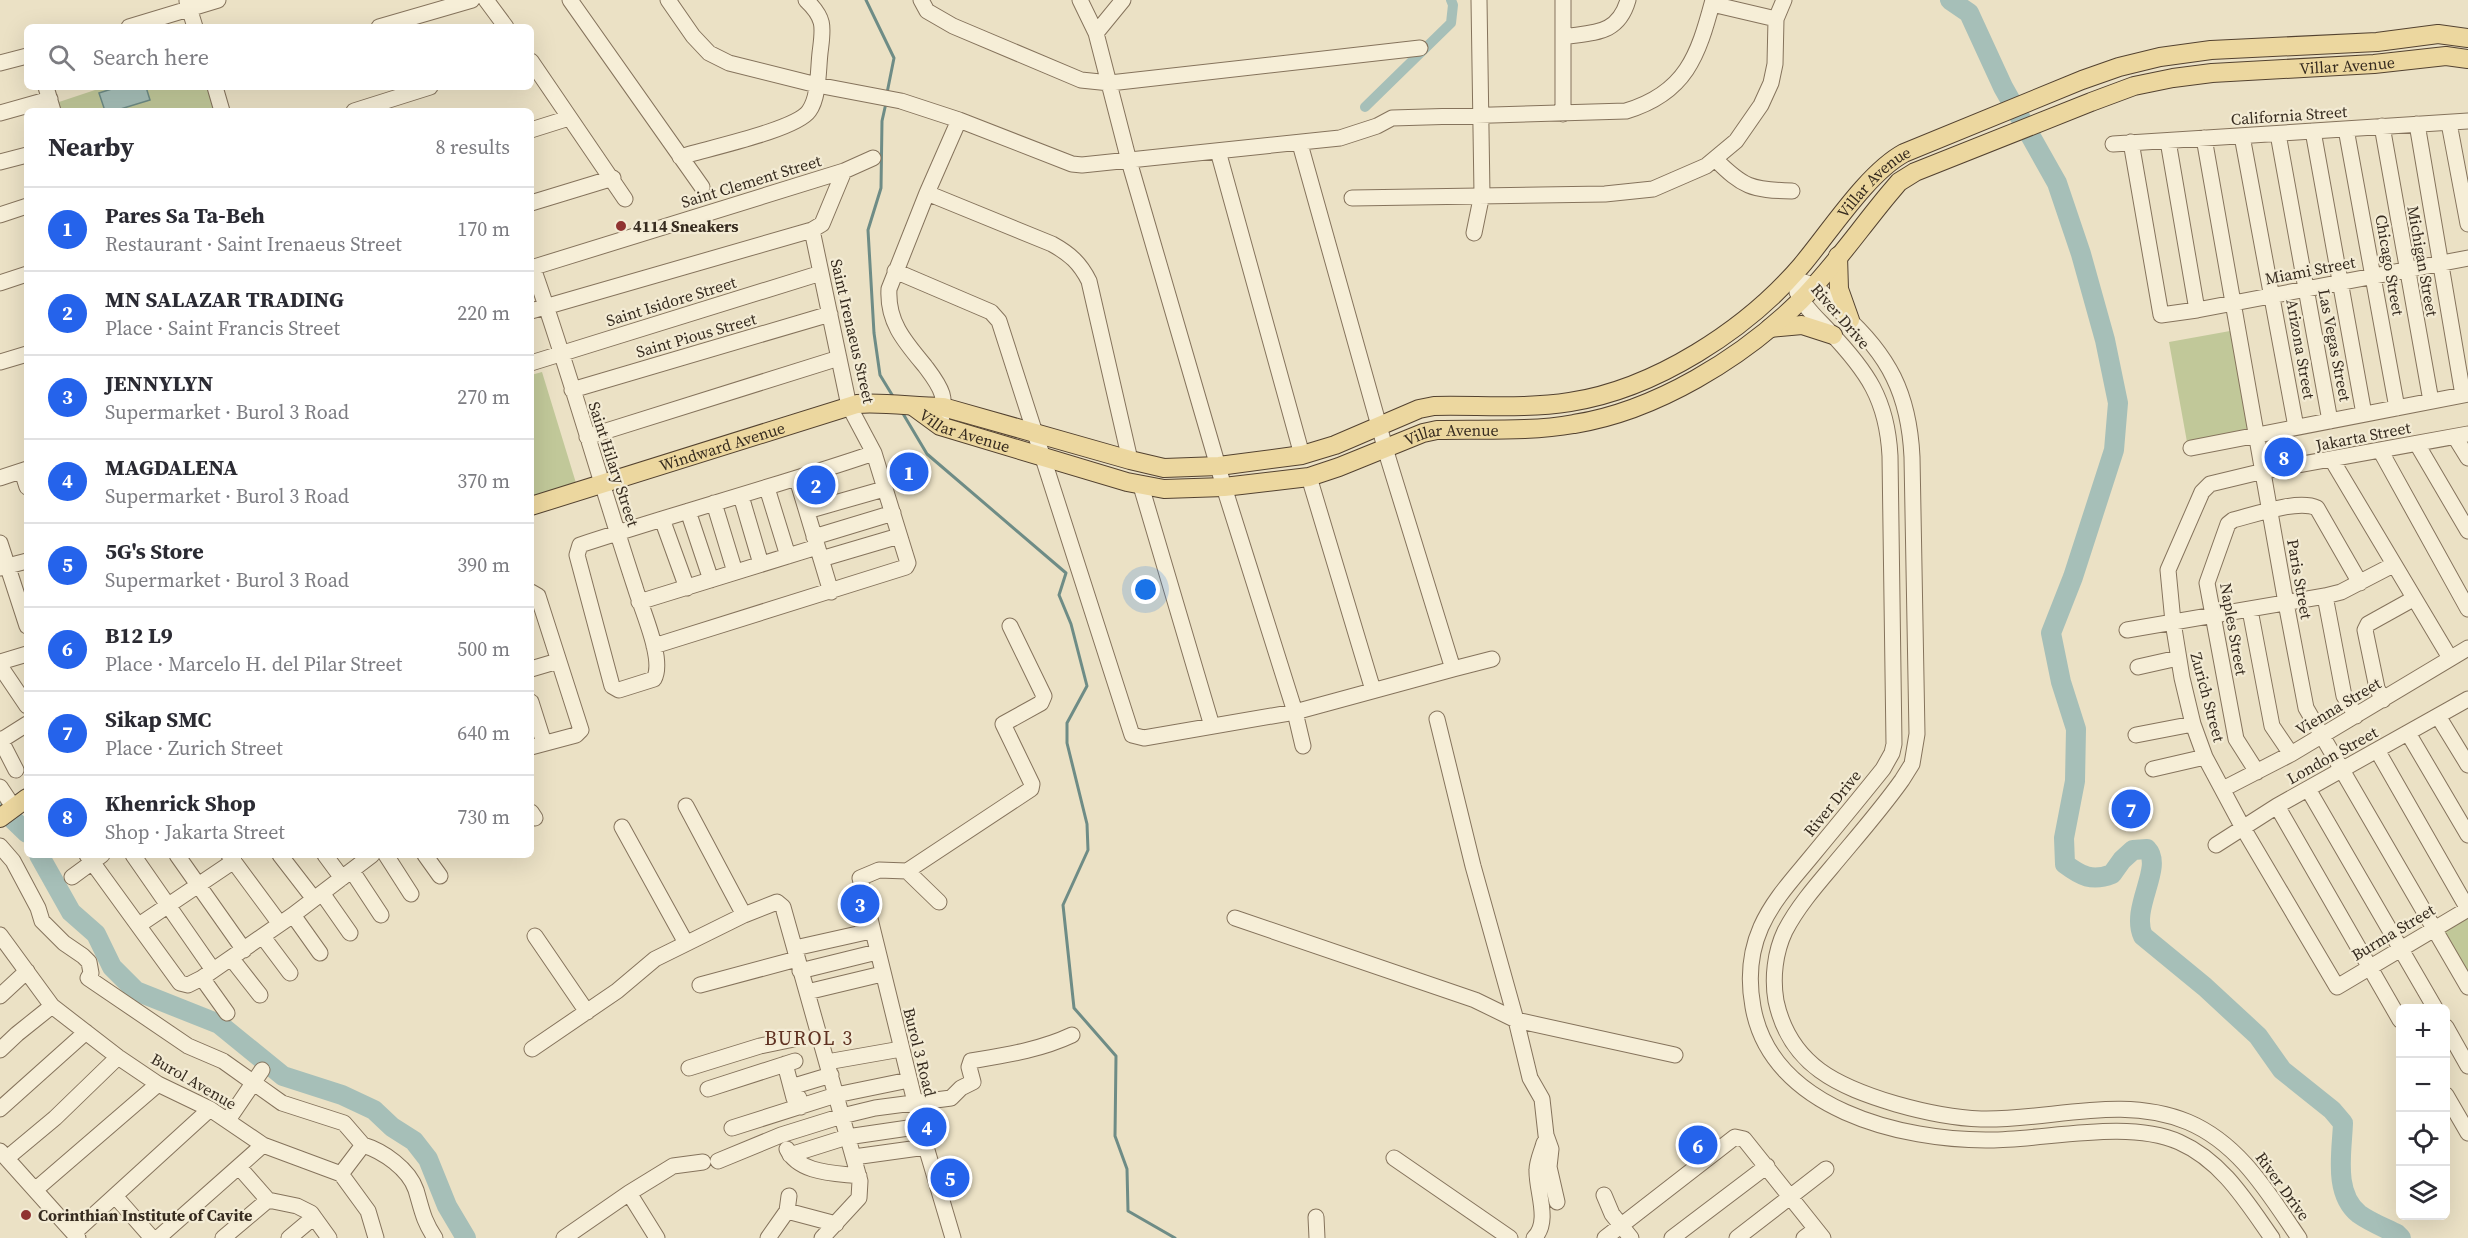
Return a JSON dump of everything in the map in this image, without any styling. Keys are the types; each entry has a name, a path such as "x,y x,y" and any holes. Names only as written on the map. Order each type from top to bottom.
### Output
{"main road":[{"name":"Villar Avenue","path":"914,407 944,407 1164,468 1219,466 1302,455 1335,445 1419,409 1434,406 1546,405 1582,400 1656,374 1707,347 1744,320 1790,278 1885,165 1905,153 2082,80 2118,67 2160,57 2211,50 2377,42 2438,34 2468,38"},
{"name":"Villar Avenue","path":"914,407 940,426 1141,486 1164,489 1224,487 1309,477 1385,447 1437,430 1547,428 1575,424 1604,417 1652,399 1690,381 1720,365 1770,328 1814,286 1899,182 1915,172 2134,86 2212,73 2374,64 2446,56 2468,59"},
{"path":"1838,256 1839,289 1850,320"},
{"path":"1770,328 1802,325 1833,335"},
{"name":"Windward Avenue","path":"534,505 853,405 875,403 914,407"}],"street":[{"path":"137,24 188,5 218,0"},
{"path":"389,24 472,0"},
{"path":"486,0 504,24"},
{"path":"570,0 702,187"},
{"path":"668,0 693,36 709,53 729,63 817,85 902,101 959,120 1072,164 1093,165 1300,144 1354,135 1392,118 1626,111 1645,106 1665,94 1690,67 1698,49 1712,2 1776,19"},
{"path":"680,157 794,124 809,111 817,85 823,27 820,15 806,0"},
{"path":"921,0 927,11 953,26 1081,80 1110,83 1420,48"},
{"path":"1080,0 1096,33 1129,161 1224,487 1303,746"},
{"path":"1096,33 1123,0"},
{"path":"1474,233 1482,194 1479,0"},
{"path":"1563,0 1563,114"},
{"path":"1563,37 1601,31 1617,24 1628,0"},
{"path":"1352,198 1482,194 1605,194 1653,189 1706,166 1736,141 1761,105 1771,83 1775,64 1776,19 1785,0"},
{"path":"188,5 194,24"},
{"path":"0,63 24,57"},
{"path":"534,66 613,178 625,199"},
{"path":"216,90 221,108"},
{"path":"364,108 420,90"},
{"path":"0,113 50,99"},
{"path":"534,129 569,118"},
{"path":"940,426 944,407 942,393 932,376 901,337 894,324 888,301 895,271 959,120"},
{"name":"California Street","path":"2113,144 2468,121"},
{"path":"2449,123 2468,224"},
{"path":"2191,448 2466,395 2417,124"},
{"name":"Michigan Street","path":"2382,126 2431,401"},
{"name":"Chicago Street","path":"2346,129 2397,408"},
{"path":"2313,131 2364,414"},
{"name":"Las Vegas Street","path":"2277,134 2331,421"},
{"name":"Arizona Street","path":"2242,136 2296,427"},
{"name":"Paris Street","path":"2204,138 2306,708 2468,986"},
{"path":"2168,141 2197,310"},
{"name":"Miami Street","path":"2131,142 2159,314 2197,310 2468,258"},
{"path":"1300,144 1385,447 1453,669"},
{"path":"1218,151 1302,455"},
{"path":"0,162 24,156"},
{"path":"534,310 812,230 822,224 844,171 873,159"},
{"path":"1715,159 1737,181 1765,190 1792,191"},
{"name":"Saint Clement Street","path":"534,267 844,171"},
{"path":"534,202 613,178"},
{"path":"927,193 1053,244 1070,254 1082,268 1089,282 1130,460"},
{"path":"0,215 24,207"},
{"name":"Saint Irenaeus Street","path":"812,230 839,358 853,405 874,453 908,563 906,567 831,592"},
{"path":"895,271 996,315 1132,735 1144,738 1294,712 1492,659"},
{"name":"Saint Hilary Street","path":"534,273 654,646 657,673 654,679 619,690 612,686 577,555 580,545 617,533"},
{"name":"Saint Isidore Street","path":"534,362 821,273"},
{"path":"0,283 24,275"},
{"name":"River Drive","path":"1790,278 1814,286 1850,320 1883,357 1899,386 1908,417 1912,469 1916,744 1912,764 1902,780 1812,891 1786,930 1778,949 1774,972 1776,998 1783,1024 1800,1052 1823,1074 1858,1091 1920,1111 1981,1119 2126,1110 2168,1115 2188,1122 2221,1141 2236,1153 2260,1182 2299,1238"},
{"name":"River Drive","path":"1790,278 1801,300 1856,360 1872,382 1882,406 1888,430 1894,744 1883,769 1784,890 1762,926 1753,953 1750,984 1754,1013 1765,1043 1785,1071 1804,1089 1848,1113 1895,1128 1965,1140 2012,1140 2107,1132 2145,1133 2179,1142 2205,1158 2228,1177 2272,1238"},
{"name":"Saint Pious Street","path":"572,390 831,314"},
{"path":"0,362 24,355"},
{"path":"587,436 839,358"},
{"path":"2462,435 2468,458"},
{"name":"Jakarta Street","path":"2264,471 2462,435"},
{"path":"2417,444 2468,531"},
{"path":"2380,450 2468,609"},
{"path":"617,533 797,479 874,453"},
{"path":"2332,460 2393,566 2450,658"},
{"path":"0,478 24,470"},
{"name":"Zurich Street","path":"2264,471 2210,484 2202,492 2168,570 2178,658 2193,724 2205,757 2243,828 2337,987"},
{"path":"1309,477 1373,690"},
{"path":"654,646 831,592 797,479"},
{"path":"1141,486 1212,726"},
{"path":"767,488 788,556"},
{"path":"807,511 884,489"},
{"path":"741,496 761,564"},
{"path":"714,503 735,572"},
{"name":"Naples Street","path":"2257,772 2236,739 2206,583 2228,524 2233,520 2270,510 2310,505 2317,508 2360,583"},
{"path":"688,512 711,580"},
{"path":"818,548 893,513"},
{"path":"662,519 687,588"},
{"path":"639,602 818,548 899,536"},
{"path":"0,543 3,567 24,619"},
{"path":"3,567 24,562"},
{"path":"2127,630 2325,596 2360,583 2393,566"},
{"path":"534,594 538,596 581,730 576,735 538,745 534,720"},
{"path":"2325,596 2344,696 2356,716"},
{"path":"2383,700 2377,688 2366,630 2367,624 2413,598"},
{"path":"2250,610 2272,726 2291,754"},
{"path":"939,902 907,871 1031,789 1032,784 1003,724 1041,703 1044,696 1010,626"},
{"name":"Vienna Street","path":"2223,789 2291,754 2468,648"},
{"path":"24,655 0,664 24,701"},
{"path":"2138,667 2178,658"},
{"path":"534,668 558,661"},
{"name":"London Street","path":"2216,845 2277,806 2468,699"},
{"path":"2438,716 2468,765"},
{"path":"1437,719 1473,866 1530,1078 1542,1099 1545,1114 1546,1135 1537,1171 1542,1223 1534,1238"},
{"path":"2136,735 2193,724"},
{"path":"16,770 0,740 24,726"},
{"path":"2408,733 2468,835"},
{"path":"2377,750 2468,909"},
{"path":"2153,769 2205,757"},
{"path":"0,787 11,808"},
{"path":"2308,789 2433,1004"},
{"path":"686,806 744,915"},
{"path":"2277,806 2396,1013"},
{"path":"622,827 686,943"},
{"path":"0,846 13,861 38,908 42,921 64,943 89,962 91,973 88,978 188,1046 258,1077 282,1103 344,1123 363,1145 376,1149 396,1162 415,1187 423,1218 435,1238"},
{"path":"72,877 92,858"},
{"path":"94,858 180,983 201,978 293,915 368,858"},
{"path":"135,858 168,905 201,978 227,1013"},
{"path":"179,858 198,885 260,995"},
{"path":"139,925 198,885 231,858 280,924"},
{"path":"283,858 351,933"},
{"path":"328,858 347,874 381,915"},
{"path":"388,858 411,894"},
{"path":"427,858 440,876"},
{"path":"0,872 13,861"},
{"name":"Burol 3 Road","path":"907,871 879,870 863,874 860,883 926,1147 953,1238"},
{"path":"532,1049 617,991 648,964 744,915 777,902 783,907 859,1176 859,1198 822,1238"},
{"name":"Burma Street","path":"2337,987 2468,909"},
{"path":"293,915 320,953"},
{"path":"1235,918 1475,1000 1516,1020 1674,1055"},
{"path":"700,986 798,959 872,931"},
{"path":"263,936 290,973"},
{"path":"535,936 587,1012"},
{"name":"Burol Avenue","path":"1,939 52,1006 118,1057 158,1084 228,1120 263,1145 341,1174"},
{"path":"798,959 877,952"},
{"path":"0,996 27,971"},
{"path":"807,992 882,974"},
{"path":"0,1050 52,1006"},
{"path":"0,1109 86,1032"},
{"path":"564,1238 673,1166 710,1161 842,1116 875,1108 951,1098 961,1088 973,1082 969,1067 971,1061 1018,1053 1052,1044 1072,1035"},
{"path":"2450,1035 2468,1066"},
{"path":"689,1068 760,1046 794,1040"},
{"path":"760,1046 770,1069"},
{"path":"791,1087 829,1069 901,1049"},
{"path":"118,1057 55,1118 3,1154 76,1236 115,1196 210,1110"},
{"path":"708,1089 790,1063 791,1087 795,1098 799,1098 801,1107"},
{"path":"228,1120 258,1077"},
{"path":"732,1128 836,1095 909,1080"},
{"path":"35,1190 158,1084"},
{"path":"2450,1103 2468,1133"},
{"path":"790,1155 848,1137 922,1126"},
{"path":"781,1135 790,1155 800,1164 826,1172 859,1176"},
{"path":"1546,1135 1551,1143 1549,1167 1557,1202"},
{"path":"1605,1238 1626,1232 1735,1137 1744,1139 1767,1166 1791,1196 1815,1235"},
{"path":"158,1238 263,1145"},
{"path":"363,1145 341,1174 368,1210 376,1238"},
{"path":"854,1156 926,1147"},
{"path":"1394,1158 1510,1238"},
{"path":"1672,1238 1767,1166"},
{"path":"239,1167 268,1200 297,1206 314,1217 329,1238"},
{"path":"1737,1238 1826,1169"},
{"path":"629,1193 657,1238"},
{"path":"1604,1195 1612,1214 1626,1232"},
{"path":"115,1196 152,1238"},
{"path":"768,1238 787,1211 789,1196"},
{"path":"223,1238 268,1200"},
{"path":"787,1211 836,1224"},
{"path":"289,1238 314,1217"},
{"path":"1316,1217 1317,1238"}],"green space":[{"path":"95,90 212,90 217,108 58,108 56,103"},
{"path":"2230,331 2252,429 2187,442 2169,342"},
{"path":"542,372 576,483 534,496 534,374"},
{"path":"2468,911 2468,976 2436,929"}],"water":[{"path":"108,90 147,90 150,100 124,108 104,108 99,93"}],"waterway":[{"path":"866,0 894,58 887,93"},
{"path":"1365,107 1451,23 1453,5 1451,0"},
{"path":"1950,0 1969,13 2003,87 2057,183 2081,254 2105,340 2118,403 2114,450 2073,577 2051,633 2061,682 2076,729 2075,781 2064,838 2065,864 2076,872 2098,878 2112,874 2133,850 2147,849 2152,866 2141,913 2140,925 2143,936 2205,987 2258,1036 2282,1070 2332,1110 2343,1123 2341,1171 2345,1195 2359,1214 2401,1238"},
{"path":"886,103 882,121 881,188 868,230 874,333 880,375 894,398"},
{"path":"902,412 927,454 1066,573 1059,595 1071,624 1087,686 1067,723 1067,743 1087,824 1088,850 1063,905 1074,1008 1116,1056 1115,1136 1127,1169 1128,1211 1175,1238"},
{"path":"0,807 24,830"},
{"path":"41,858 71,912 96,934 112,967 136,991 219,1024 283,1076 342,1095 374,1110 392,1127 414,1141 428,1159 447,1206 466,1238"}],"place":[{"name":"4114 Sneakers","path":"621,226"},
{"name":"Khenrick Shop","path":"2284,457"},
{"name":"Pares Sa Ta-Beh","path":"909,472"},
{"name":"MN SALAZAR TRADING","path":"816,485"},
{"name":"Sikap SMC","path":"2131,809"},
{"name":"JENNYLYN","path":"860,904"},
{"name":"MAGDALENA","path":"927,1127"},
{"name":"B12 L9","path":"1698,1145"},
{"name":"5G's Store","path":"950,1178"},
{"name":"Corinthian Institute of Cavite","path":"26,1215"}],"district":[{"name":"BUROL 3","path":"809,1038"}]}
